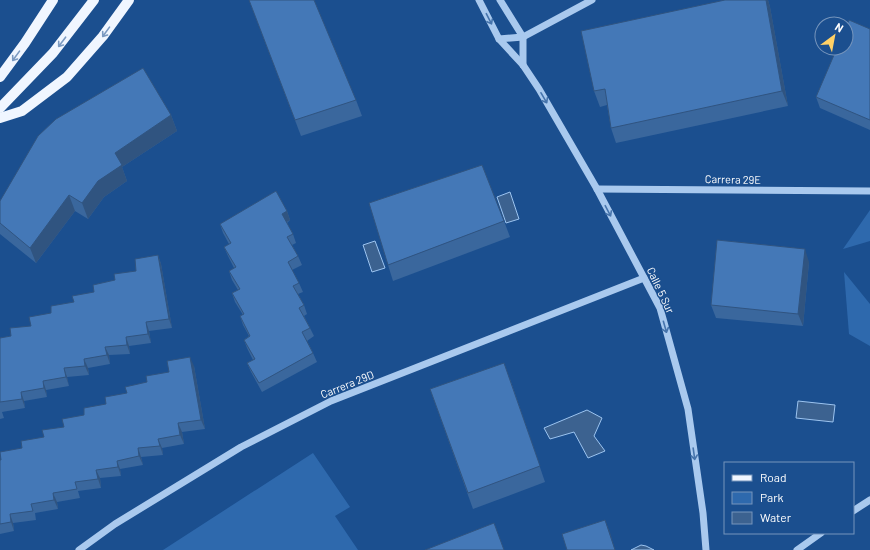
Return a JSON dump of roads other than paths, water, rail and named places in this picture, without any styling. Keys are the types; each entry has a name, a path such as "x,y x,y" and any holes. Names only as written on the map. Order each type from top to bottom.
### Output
{"main road":[{"path":"0,77 25,43 53,0"},
{"path":"0,108 53,53 94,0"},
{"path":"0,118 22,111 67,77 104,36 129,0"}],"street":[{"name":"Calle 5 Sur","path":"479,0 499,39 523,64 597,189 660,308 688,409 703,513 706,550"},
{"path":"500,0 523,37 523,64"},
{"path":"499,39 523,37 592,0"},
{"name":"Carrera 29E","path":"597,189 870,191"},
{"name":"Carrera 29D","path":"79,550 115,524 241,447 331,401 644,278"},
{"path":"854,510 870,500"},
{"path":"797,550 820,534"}],"water":[{"path":"510,192 519,219 506,223 497,197"},
{"path":"375,241 385,268 372,272 363,245"},
{"path":"798,401 835,405 833,422 796,418"},
{"path":"587,410 602,418 594,436 605,451 588,458 574,432 550,439 544,428"},
{"path":"641,545 646,546 654,550 631,550"}]}
